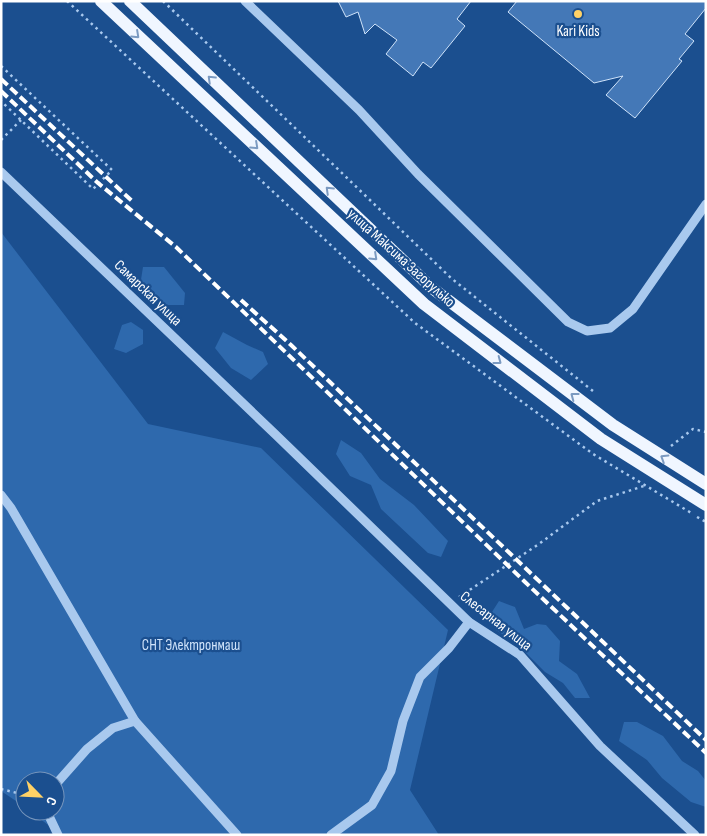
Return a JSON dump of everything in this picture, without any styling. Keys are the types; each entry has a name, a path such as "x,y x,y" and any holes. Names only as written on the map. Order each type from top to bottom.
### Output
{"main road":[{"name":"улица Максима Загорулько","path":"101,1 424,304 601,439 706,505"},
{"name":"улица Максима Загорулько","path":"130,1 432,288 613,425 706,484"}],"street":[{"path":"244,1 359,110 418,174 568,322 587,331 610,328 633,310 706,204"},
{"name":"Самарская улица","path":"1,172 275,434"},
{"name":"Слесарная улица","path":"275,434 470,622 520,655 600,746 695,835"},
{"path":"1,495 11,508 135,721 237,835"},
{"path":"331,835 372,805 391,771 403,721 420,677 449,648 470,622"},
{"path":"65,774 87,749 113,728 135,721"},
{"path":"51,821 58,835"}],"path":[{"path":"163,1 451,278 596,394"},
{"path":"1,66 112,170 92,189 1,101"},
{"path":"1,140 22,120"},
{"path":"671,446 693,429 706,432"},
{"path":"664,441 678,450"},
{"path":"450,603 539,544 597,501 645,485"},
{"path":"1,789 15,792"}],"green space":[{"name":"СНТ Электронмаш","path":"1,232 148,424 261,448 448,630 410,790 439,835 61,835 43,821 65,821 65,771 15,771 15,800 1,791"},
{"path":"143,267 164,267 185,293 184,305 157,305 140,286"},
{"path":"131,322 143,330 143,344 126,353 114,349 122,325"},
{"path":"223,332 263,352 268,364 251,380 231,368 215,348"},
{"path":"341,440 361,453 380,479 414,505 448,541 441,557 428,553 381,509 371,485 350,476 336,454"},
{"path":"499,601 515,607 524,629 537,624 546,625 560,641 559,661 577,674 590,698 575,698 563,683 545,672 519,646 496,630 490,615"},
{"path":"624,722 637,722 663,736 682,761 698,771 706,781 706,807 691,802 662,778 647,760 619,741"}],"building":[{"path":"338,1 471,1 457,19 465,26 431,68 423,62 413,76 386,54 397,40 375,24 365,34 358,12 346,17"},
{"path":"517,1 706,1 706,8 685,34 694,41 679,59 682,61 635,118 606,95 623,76 594,83 508,12"}],"railway":[{"path":"1,79 132,201"},
{"path":"1,91 98,183 176,247 706,753"},
{"path":"241,300 291,345 706,740"}],"place":[{"name":"Kari Kids","path":"578,14"}]}
